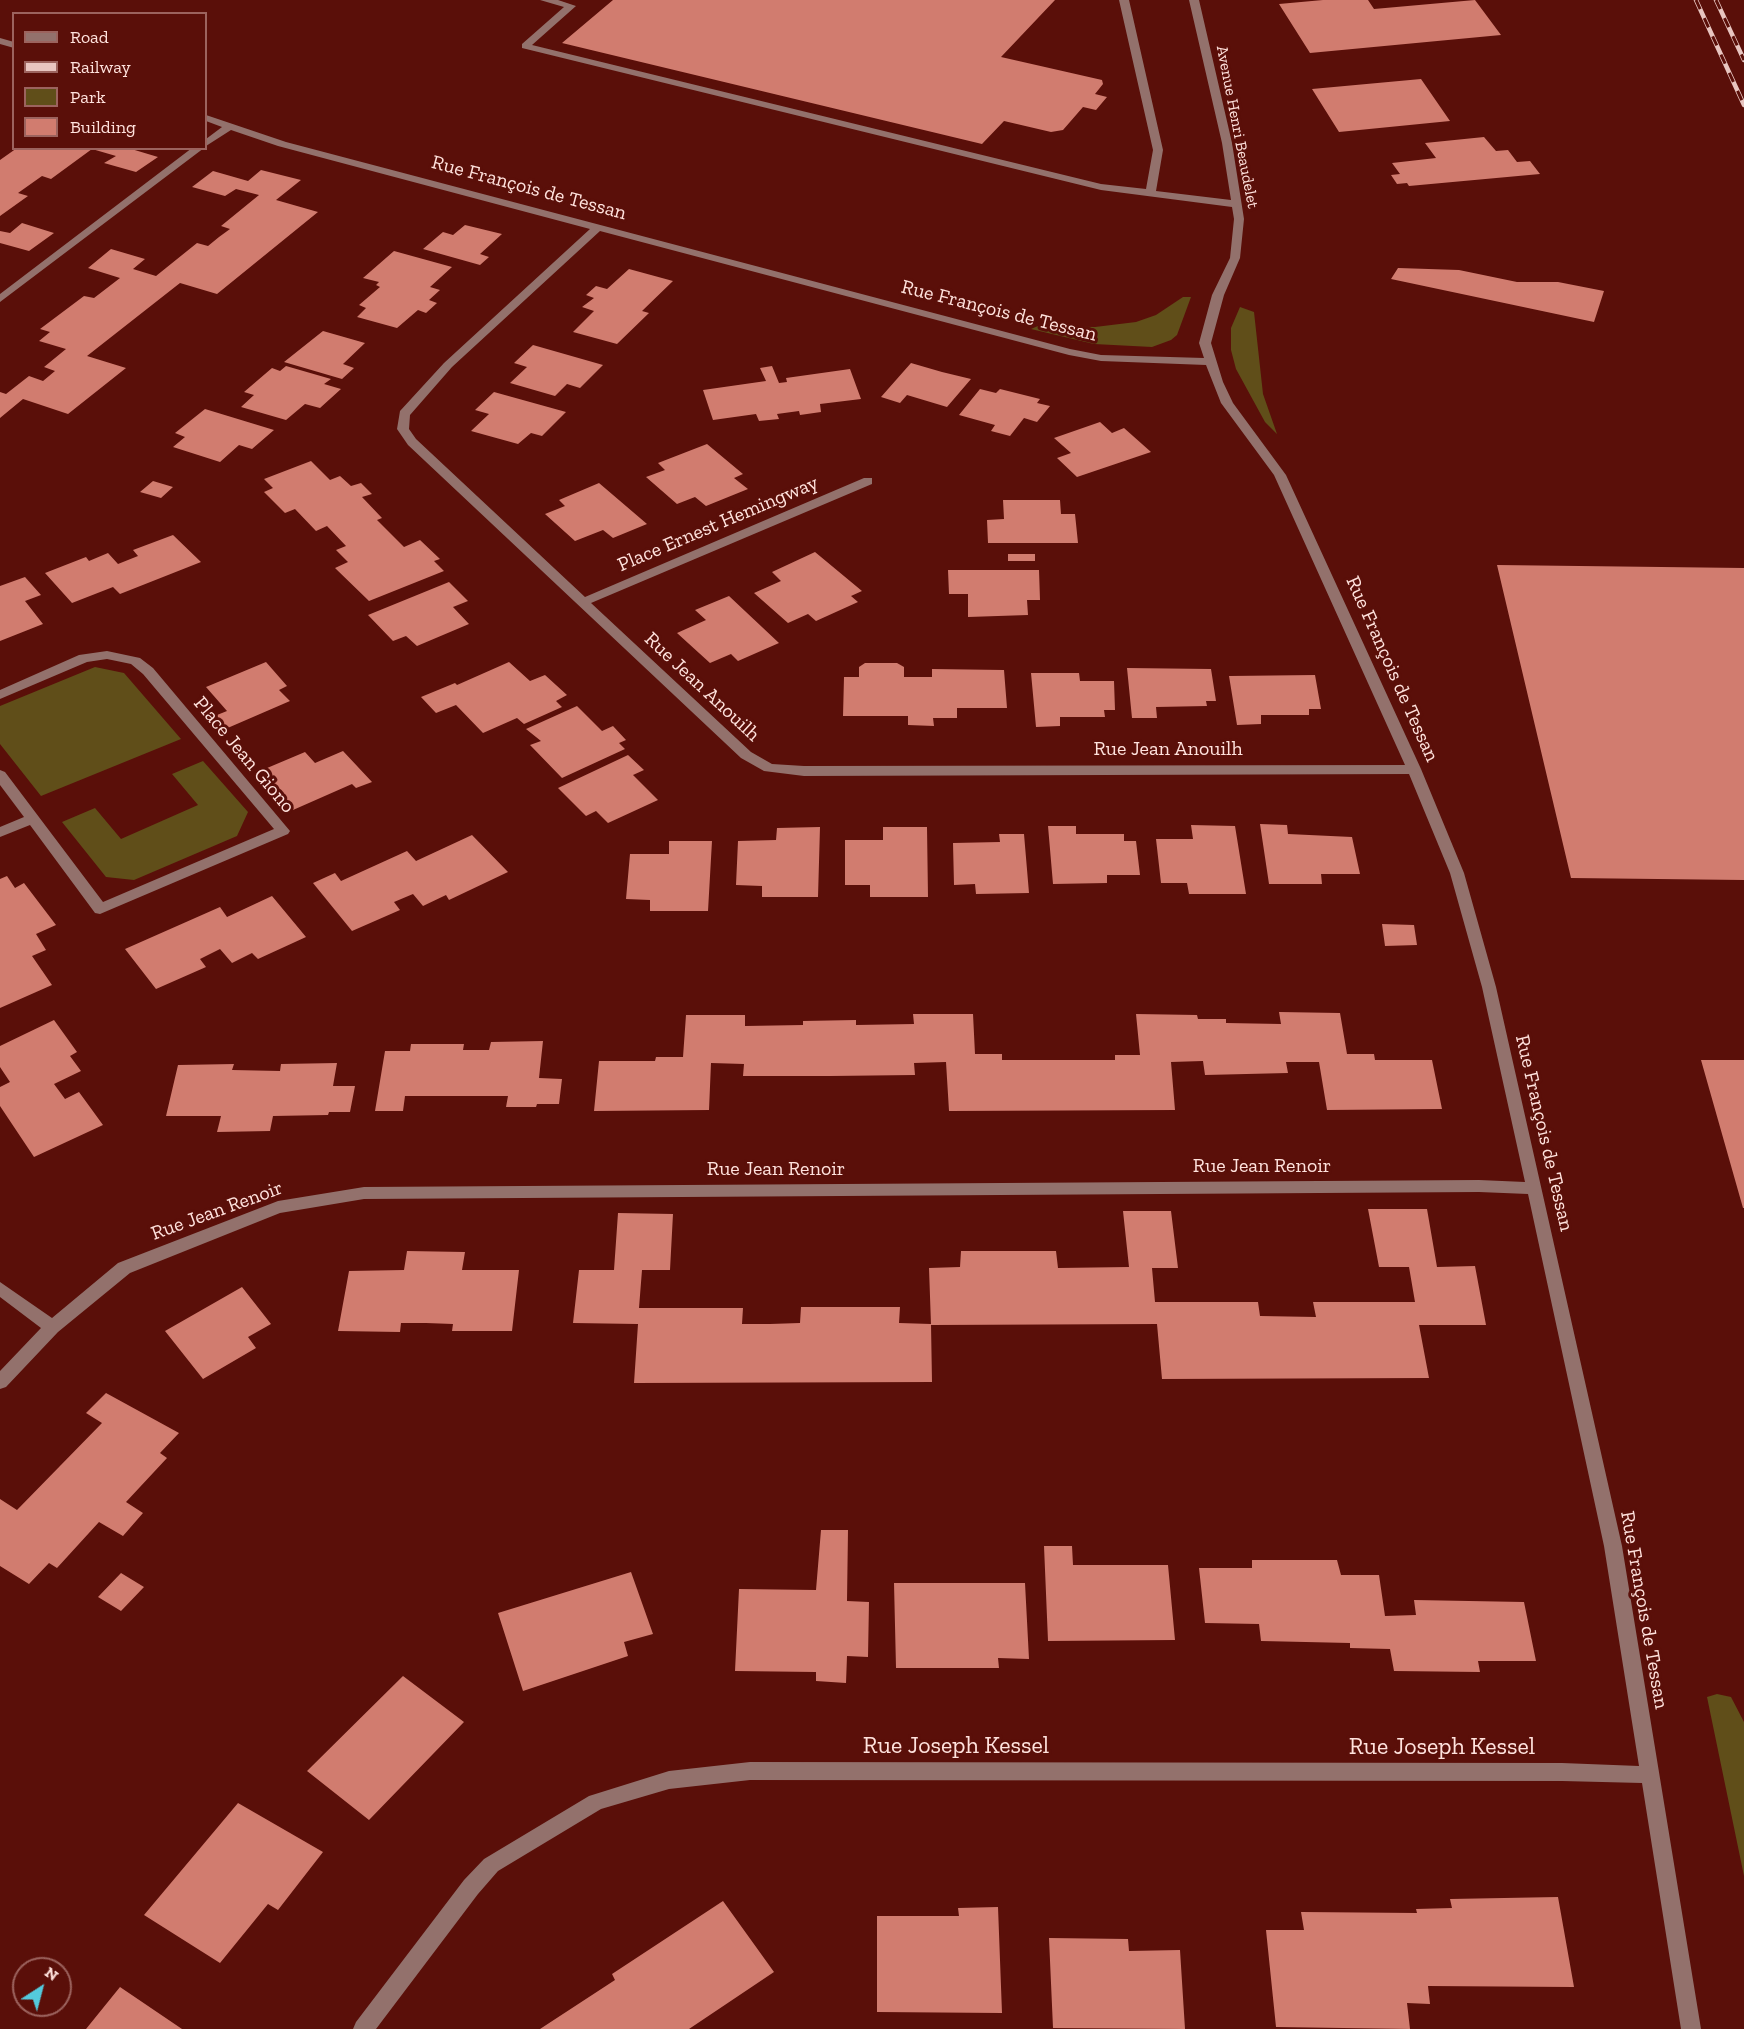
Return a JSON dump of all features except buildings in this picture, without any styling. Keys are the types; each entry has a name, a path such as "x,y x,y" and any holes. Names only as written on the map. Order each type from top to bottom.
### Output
{"street":[{"path":"545,0 571,6 525,46 1101,187 1236,204"},
{"path":"1124,0 1158,150 1150,194"},
{"name":"Avenue Henri Beaudelet","path":"1194,0 1227,143 1239,219 1235,258 1218,295 1205,343 1210,363"},
{"name":"Rue François de Tessan","path":"207,118 229,127 597,228 1069,352 1101,358 1210,363 1227,403 1281,475 1414,769 1457,873 1489,987 1613,1546 1690,2029"},
{"path":"207,142 229,127"},
{"path":"0,299 195,150"},
{"name":"Rue Jean Anouilh","path":"597,228 448,365 404,414 403,429 412,442 746,755 769,768 804,771 1414,769"},
{"name":"Place Ernest Hemingway","path":"583,602 868,481"},
{"name":"Place Jean Giono","path":"0,695 84,658 107,655 135,661 155,680 282,831 100,909 0,775"},
{"path":"0,832 33,818"},
{"name":"Rue Jean Renoir","path":"0,1382 52,1327 124,1269 278,1207 364,1193 1467,1186 1535,1188"},
{"path":"0,1288 52,1327"},
{"name":"Rue Joseph Kessel","path":"363,2029 471,1887 491,1865 596,1802 669,1780 750,1771 1562,1772 1650,1775"}],"green space":[{"path":"1183,297 1191,297 1177,335 1171,340 1152,347 1094,344 1031,329 1038,326 1095,327 1136,322 1156,315"},
{"path":"1240,307 1254,312 1263,394 1277,434 1265,422 1236,369 1231,350 1231,328"},
{"path":"95,667 124,673 181,739 41,796 0,744 0,706"},
{"path":"203,761 248,812 237,836 134,880 106,877 62,822 95,808 121,839 198,805 172,774"},
{"path":"1717,1694 1731,1697 1744,1722 1744,1876 1707,1697"}],"railway":[{"path":"1696,0 1744,105"},
{"path":"1716,0 1744,60"}]}
